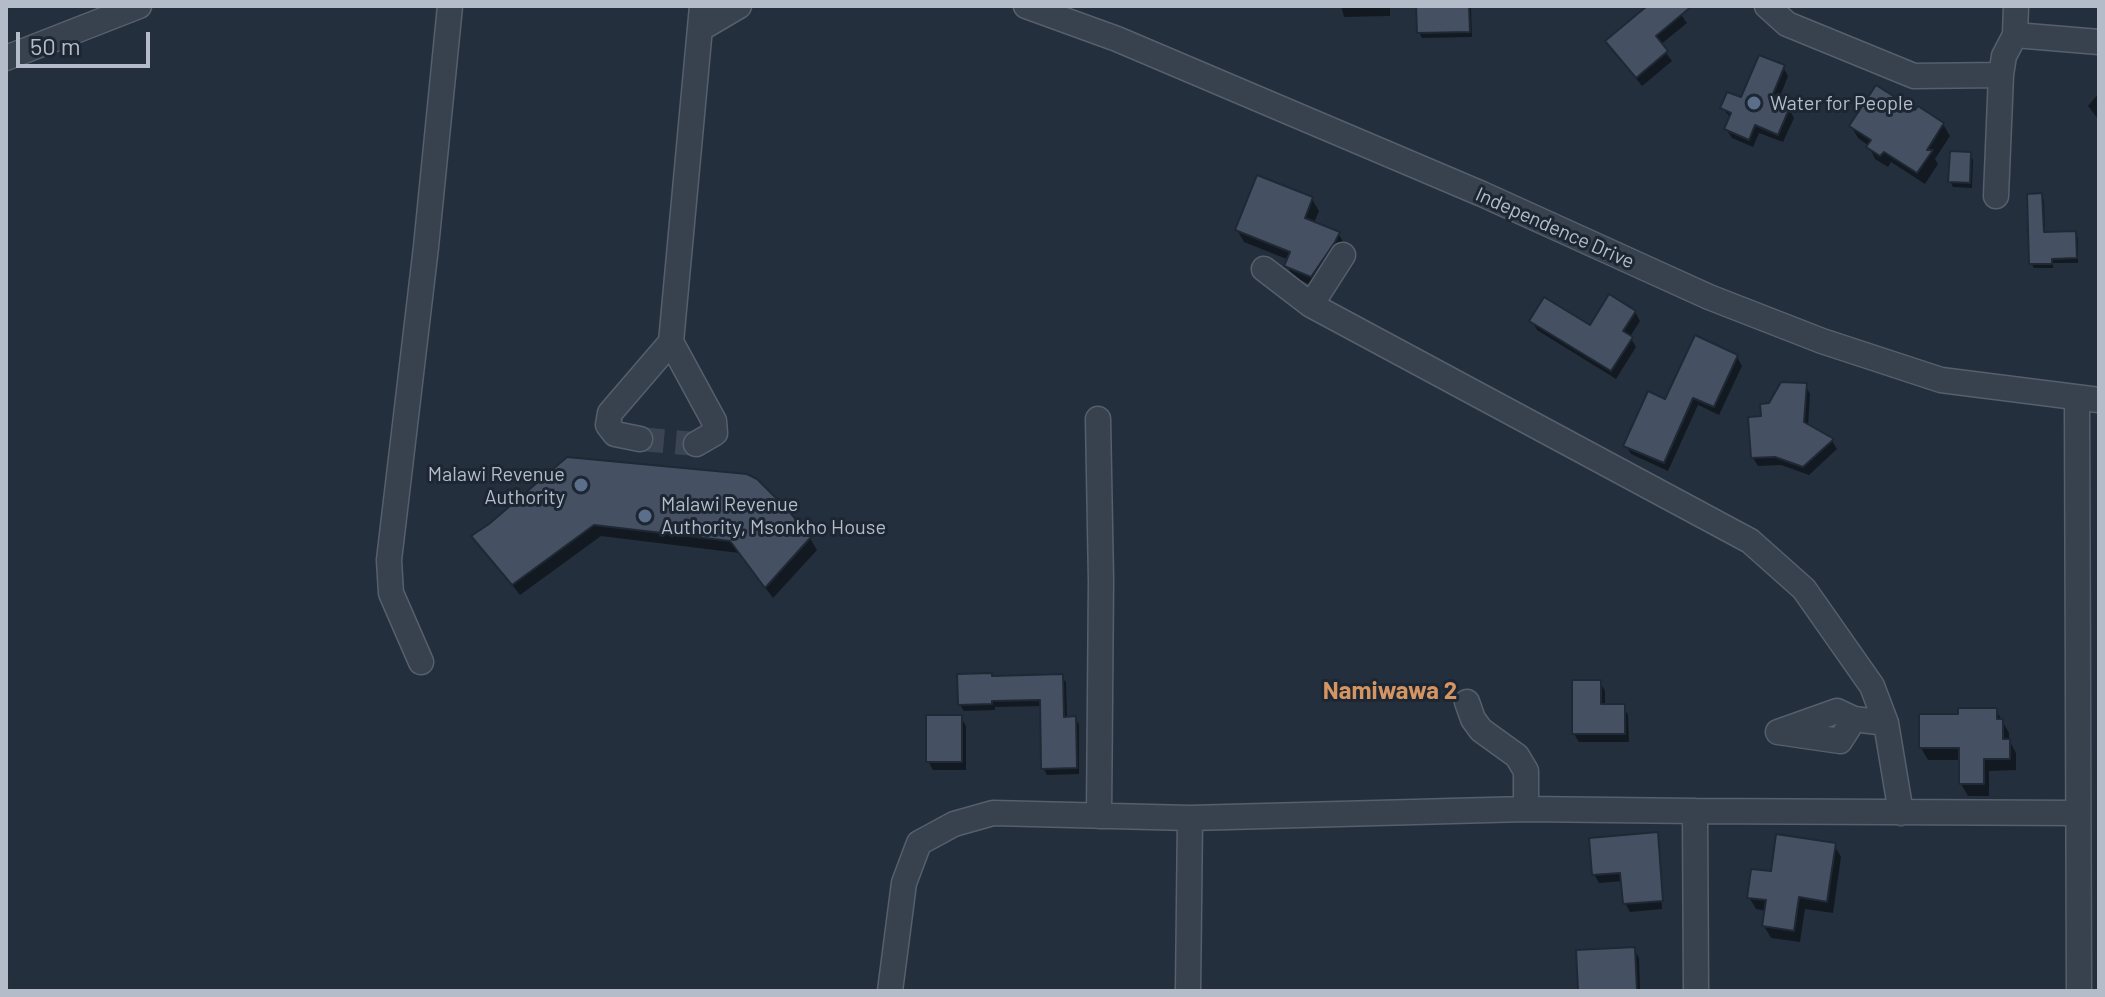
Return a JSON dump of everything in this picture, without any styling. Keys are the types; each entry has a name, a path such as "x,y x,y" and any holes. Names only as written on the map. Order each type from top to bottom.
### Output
{"street":[{"path":"6,58 139,6"},
{"path":"421,662 391,593 389,560 450,6"},
{"path":"696,444 715,433 714,421 671,342 701,17 739,6"},
{"name":"Independence Drive","path":"1026,6 1117,39 1482,194 1709,297 1822,341 1941,380 2088,400"},
{"path":"1767,6 1787,24 1914,76 2001,75"},
{"path":"1996,196 2001,75 2004,56 2015,35 2016,6"},
{"path":"2015,35 2099,42"},
{"path":"1311,305 1343,255"},
{"path":"1264,269 1311,305 1750,541 1804,589 1872,686 1886,723 1901,813"},
{"path":"640,439 615,434 608,425 610,413 671,342"},
{"path":"2079,991 2078,813 2088,781 2088,400"},
{"path":"1098,419 1101,581 1099,816"},
{"path":"1467,702 1481,730 1517,756 1526,771 1526,809"},
{"path":"1854,719 1886,723"},
{"path":"890,991 904,883 919,843 954,824 993,813 1190,818 1526,809 2078,813"},
{"path":"1695,811 1696,991"},
{"path":"1188,991 1190,818"}],"building":[{"path":"1416,6 1469,6 1470,32 1417,33"},
{"path":"1647,6 1692,6 1656,36 1668,51 1636,78 1605,41"},
{"path":"1759,55 1785,65 1771,99 1790,107 1778,135 1755,125 1749,140 1724,129 1731,113 1720,108 1727,92 1741,97"},
{"path":"1876,85 1915,110 1918,106 1944,123 1927,150 1933,150 1917,173 1884,152 1880,156 1866,147 1871,140 1849,126"},
{"path":"1950,151 1971,152 1970,183 1948,182"},
{"path":"1257,175 1313,197 1305,218 1340,232 1311,277 1284,266 1290,252 1235,230"},
{"path":"2042,193 2044,232 2076,231 2077,258 2052,259 2052,264 2029,264 2027,194"},
{"path":"1609,294 1636,311 1623,331 1633,337 1611,371 1529,321 1544,297 1590,325"},
{"path":"1695,335 1738,355 1714,407 1693,398 1664,463 1623,446 1648,391 1665,399"},
{"path":"1781,382 1807,383 1804,422 1834,439 1803,467 1775,457 1751,458 1748,417 1761,416 1760,404 1769,403"},
{"name":"Malawi Revenue Authority, Msonkho House","path":"567,457 747,474 757,479 811,537 765,588 730,541 594,525 512,585 471,536"},
{"path":"992,673 992,676 1063,674 1064,717 1076,716 1077,768 1041,769 1040,700 958,705 957,674"},
{"path":"1572,680 1601,680 1601,704 1625,704 1625,734 1572,734"},
{"path":"1958,708 1997,708 1997,719 2003,719 2003,739 2010,739 2010,759 1984,759 1984,784 1959,784 1959,748 1919,748 1919,714 1958,714"},
{"path":"926,715 962,715 962,762 926,762"},
{"path":"1658,832 1663,901 1623,904 1620,873 1592,875 1589,838"},
{"path":"1776,834 1836,843 1827,902 1799,897 1794,931 1762,926 1766,900 1747,898 1751,869 1771,871"},
{"path":"1635,947 1637,991 1578,991 1576,950"}],"tunnel":[{"path":"640,439 696,444"}],"place":[{"name":"Water for People","path":"1754,103"},
{"name":"Malawi Revenue Authority","path":"581,485"},
{"name":"Malawi Revenue Authority, Msonkho House","path":"645,516"}],"district":[{"name":"Namiwawa 2","path":"1390,691"}]}
